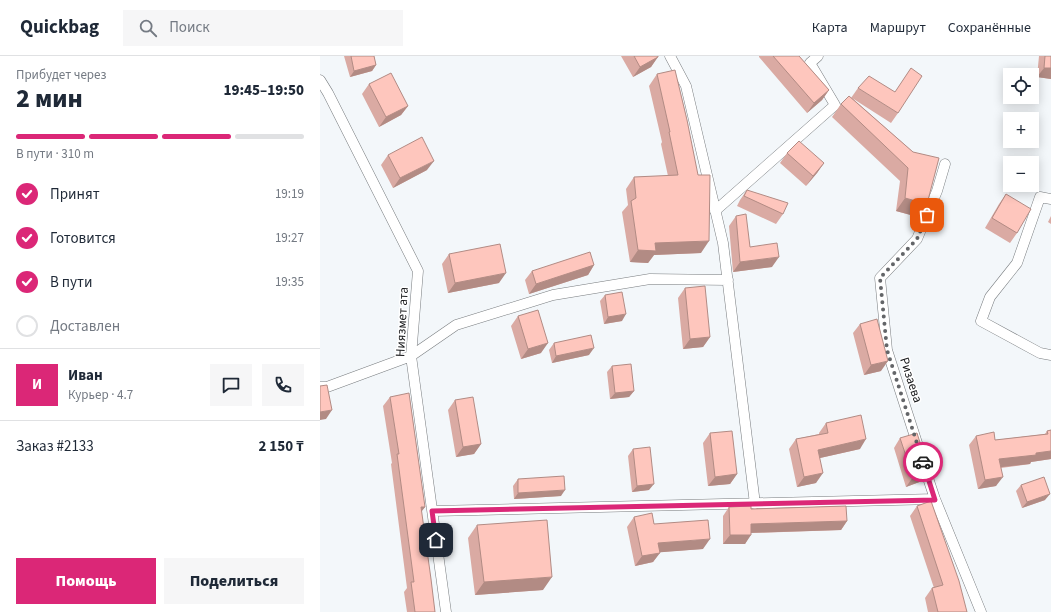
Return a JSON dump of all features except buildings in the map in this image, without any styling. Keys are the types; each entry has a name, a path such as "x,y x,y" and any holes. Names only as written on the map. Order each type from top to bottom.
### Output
{"street":[{"path":"670,56 686,86 723,243 755,504"},
{"path":"715,211 835,105 810,63 818,56"},
{"name":"Ниязмет ата","path":"320,80 418,271 411,356 446,612"},
{"name":"Ризаева","path":"945,164 937,191 917,239 880,278 887,350 935,500 981,612"},
{"path":"1051,199 1040,197 1017,264 990,297 981,321 1040,353 1051,355"},
{"path":"320,387 327,387 411,356 456,325 553,295 650,279 728,280"},
{"path":"432,511 935,500"}],"way so far":[{"path":"923,462 887,350 880,278 917,239 927,215"}],"route":[{"path":"436,540 432,511 935,500 923,462"}]}
